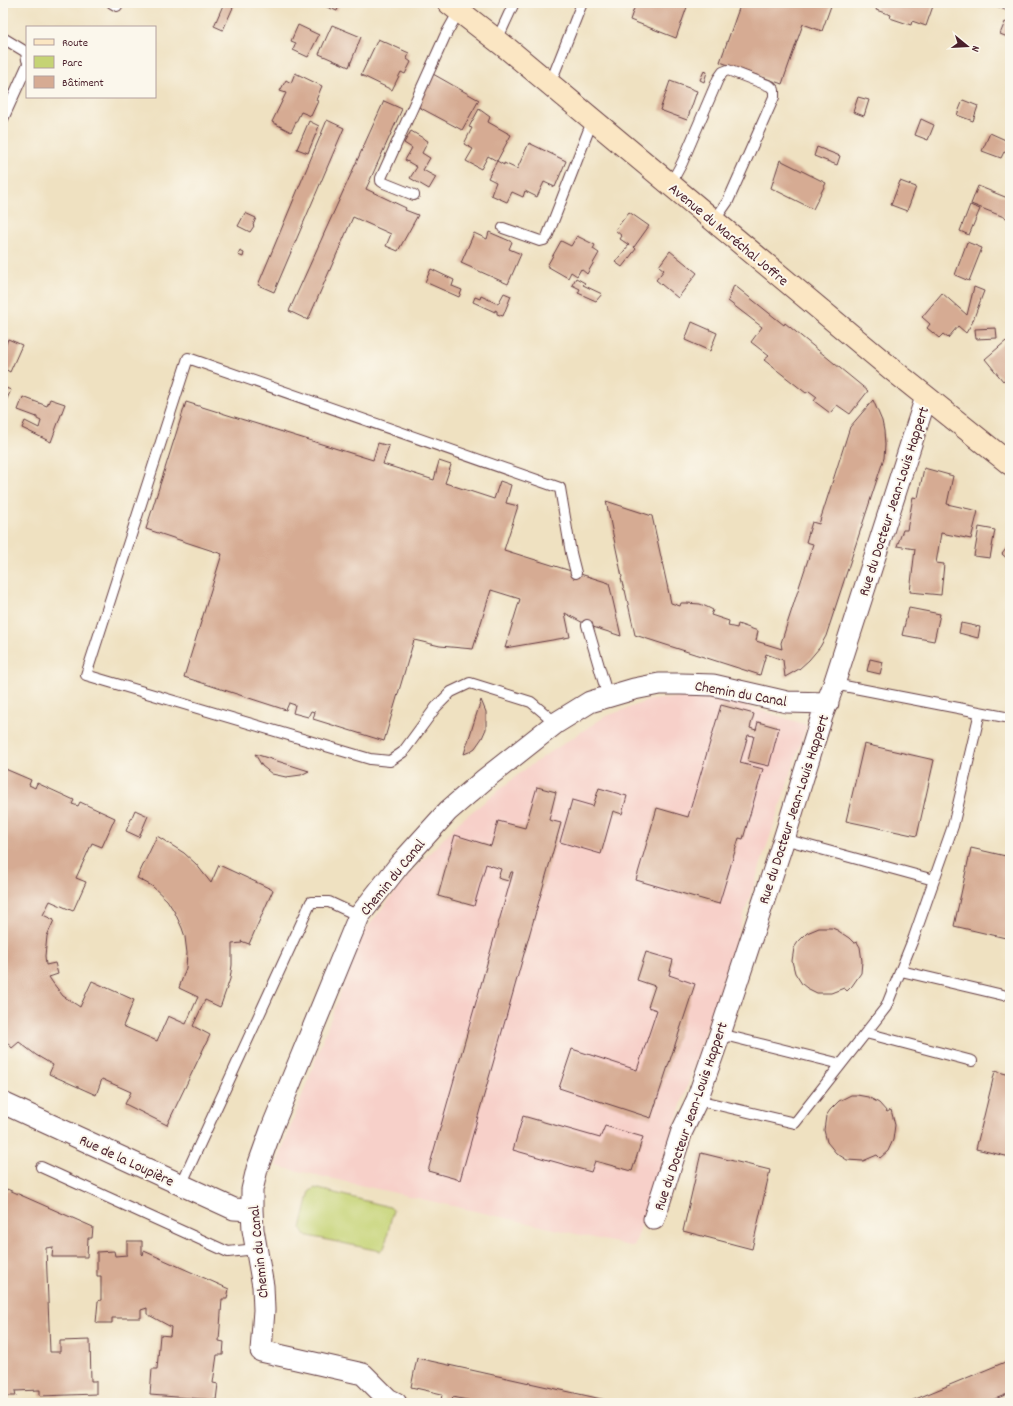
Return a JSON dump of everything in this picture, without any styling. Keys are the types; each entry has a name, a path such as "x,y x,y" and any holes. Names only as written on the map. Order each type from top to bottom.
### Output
{"main road":[{"name":"Avenue du Maréchal Joffre","path":"454,7 497,40 926,397 1010,464"}],"street":[{"name":"Rue du Docteur Jean-Louis Happert","path":"654,1218 682,1131 697,1100 720,1034 926,397"},
{"name":"Chemin du Canal","path":"396,1403 388,1399 364,1374 261,1351 264,1310 263,1286 253,1230 252,1190 257,1169 271,1130 359,916 400,864 448,811 485,779 556,723 590,702 634,689 659,684 713,686 787,702 831,693"},
{"name":"Rue de la Loupière","path":"3,1104 234,1208 252,1210"}],"lane":[{"path":"497,40 514,3"},
{"path":"550,84 582,3"},
{"path":"1002,3 1010,6"},
{"path":"414,195 384,183 381,181 381,178 445,36 454,7"},
{"path":"3,38 26,52"},
{"path":"3,119 26,68"},
{"path":"670,185 682,163 718,79 723,72 728,70 770,86 774,90 774,97 728,201 714,221"},
{"path":"503,228 540,240 547,238 592,120"},
{"path":"556,723 531,702 470,683 451,692 436,707 403,752 390,761 370,759 86,675 188,358 560,488 571,553 576,573"},
{"path":"588,625 608,697"},
{"path":"831,693 980,712 1010,718"},
{"path":"697,1100 795,1123 886,1007 901,971 953,826 980,712"},
{"path":"784,839 934,880"},
{"path":"181,1185 311,902 329,902 359,916"},
{"path":"901,971 1004,995"},
{"path":"866,1033 972,1061"},
{"path":"720,1034 841,1064"},
{"path":"41,1167 228,1252 256,1249"}],"shaded area":[{"path":"700,696 747,706 807,725 634,1247 276,1166 362,934 407,877 459,822 528,767 604,717 650,700"}],"green space":[{"path":"315,1188 390,1207 393,1210 385,1246 380,1251 304,1235 301,1228 310,1191"}],"building":[{"path":"224,3 235,3 223,30 214,26"},
{"path":"317,3 340,3 337,11"},
{"path":"636,3 675,3 687,7 676,38 630,20"},
{"path":"741,3 832,3 822,31 803,24 782,84 720,62"},
{"path":"878,3 924,3 933,6 926,26 912,21 911,25 890,18 891,15 876,10"},
{"path":"1005,22 1010,24 1010,38 1000,34"},
{"path":"298,25 319,35 308,57 293,50 296,43 291,41"},
{"path":"332,25 361,37 349,67 319,54"},
{"path":"378,39 409,53 407,59 411,62 405,74 401,72 392,90 361,75"},
{"path":"704,71 707,72 704,82 700,80"},
{"path":"295,73 322,86 316,100 318,101 311,116 301,112 291,132 272,122 286,93 280,91 286,80 291,83"},
{"path":"433,74 479,100 462,130 415,105"},
{"path":"670,81 697,91 687,120 660,110"},
{"path":"858,97 869,100 864,116 853,112"},
{"path":"963,100 978,106 973,121 957,115"},
{"path":"384,101 402,109 366,189 406,208 405,210 418,215 398,251 386,246 391,234 353,217 308,320 289,311"},
{"path":"479,109 490,117 488,122 511,135 497,161 488,156 481,169 466,161 473,149 464,144 472,128 469,127"},
{"path":"921,119 934,125 928,140 915,135"},
{"path":"327,120 344,128 274,292 258,285"},
{"path":"309,121 319,126 308,153 297,149"},
{"path":"411,131 428,141 422,153 430,158 423,170 436,177 429,189 410,178 417,167 405,160 412,148 404,143"},
{"path":"990,133 1010,142 1007,153 1004,152 1001,158 982,151"},
{"path":"529,143 566,161 555,187 544,182 537,197 525,191 523,197 512,192 507,202 491,195 496,182 488,178 497,161 517,169"},
{"path":"817,147 840,156 837,165 814,156"},
{"path":"780,160 826,183 813,209 771,188"},
{"path":"900,181 916,187 907,211 891,205"},
{"path":"978,186 1010,199 1009,219 971,204"},
{"path":"970,205 980,209 969,235 960,231"},
{"path":"629,212 649,226 634,247 636,249 622,267 615,262 629,245 620,239 622,236 615,230"},
{"path":"245,213 256,218 253,225 254,226 250,232 238,226"},
{"path":"489,232 512,242 509,249 521,254 508,284 461,263 474,233 487,239"},
{"path":"577,236 595,245 593,249 599,253 587,274 581,269 577,276 571,272 568,278 547,266 561,241 571,246"},
{"path":"967,242 982,248 969,281 955,275"},
{"path":"240,251 244,253 243,257 238,255"},
{"path":"670,251 697,273 678,298 656,280 664,270 659,266"},
{"path":"431,269 454,280 452,286 462,290 459,297 425,282"},
{"path":"576,278 585,283 583,285 602,294 596,301 578,293 580,289 572,285"},
{"path":"734,285 784,325 785,323 868,391 850,414 837,405 830,413 814,401 817,397 809,391 806,393 764,360 769,356 751,342 762,327 728,301"},
{"path":"974,287 984,291 972,323 966,333 958,326 948,338 943,334 939,338 927,328 930,324 922,317 942,293 967,315"},
{"path":"504,293 511,296 503,316 497,314 497,311 495,310 495,312 473,302 475,297 480,299 481,296 498,304"},
{"path":"692,322 717,333 710,351 685,340"},
{"path":"996,328 997,338 976,339 975,329"},
{"path":"8,339 22,345 10,372 3,368 3,352"},
{"path":"1006,341 1010,345 1010,375 1003,381 985,359"},
{"path":"3,387 11,390 6,401 3,400"},
{"path":"23,397 47,406 50,399 65,404 51,442 22,428 25,421 39,428 41,421 37,419 37,417 18,410"},
{"path":"873,400 882,421 884,431 884,458 826,636 820,647 809,660 799,669 785,677 783,660 766,654 760,675 635,635 621,578 606,501 652,516 671,603 680,606 681,603 700,604 713,610 711,615 729,621 728,626 737,628 738,624 758,631 756,641 782,649 781,643 813,544 806,542 812,522 819,524 850,427"},
{"path":"186,402 373,460 378,443 389,446 383,464 434,480 439,461 451,465 445,483 494,499 500,481 511,485 506,503 518,506 504,550 609,583 621,636 587,625 565,613 570,637 505,648 520,599 491,590 473,649 440,646 414,640 384,741 313,719 315,712 311,711 308,717 293,713 295,705 289,703 286,710 184,677 222,554 146,529"},
{"path":"924,468 953,476 947,504 978,511 971,539 941,533 936,563 944,564 941,595 910,592 915,549 897,546 903,530 907,530 913,497 918,498"},
{"path":"979,527 995,530 990,558 974,556"},
{"path":"1010,544 1010,561 1002,554"},
{"path":"909,608 940,614 934,641 902,635"},
{"path":"961,623 980,627 978,638 959,633"},
{"path":"870,659 883,662 880,674 867,671"},
{"path":"481,700 486,712 486,729 475,748 464,754"},
{"path":"721,705 754,714 750,728 756,730 758,722 779,728 769,766 748,761 754,736 748,735 740,763 763,769 743,839 739,838 719,904 636,880 657,808 688,817"},
{"path":"864,744 934,760 917,836 846,821"},
{"path":"255,754 309,771 301,775 286,777 272,774 262,766"},
{"path":"3,768 31,780 29,785 35,788 37,783 74,800 72,804 78,806 80,802 115,818 102,847 92,843 76,878 86,882 73,911 50,901 43,915 54,920 47,936 45,956 46,965 55,963 58,974 49,977 63,996 80,1007 92,981 134,1000 123,1026 157,1041 168,1016 186,1024 198,997 179,988 186,968 187,953 182,928 167,900 152,886 137,878 157,836 184,853 196,864 211,883 219,865 273,890 249,944 241,941 242,943 232,944 230,979 220,1007 205,1000 193,1026 210,1035 167,1125 125,1104 131,1092 102,1079 96,1095 49,1074 53,1065 36,1055 19,1042 12,1048 3,1038"},
{"path":"537,787 556,792 549,820 561,823 460,1180 428,1171 513,872 511,872 508,881 498,878 501,869 486,864 474,906 438,896 455,835 491,846 498,821 525,828"},
{"path":"599,788 627,796 622,814 613,811 601,854 560,842 572,800 593,806"},
{"path":"135,810 148,816 139,837 126,831"},
{"path":"971,848 1010,857 1010,939 954,926"},
{"path":"819,928 832,928 837,930 854,943 857,942 860,947 862,961 861,973 847,991 844,988 831,993 817,993 802,984 795,973 792,961 794,948 807,933"},
{"path":"646,952 673,960 669,975 695,984 651,1118 559,1088 572,1049 637,1070 657,1010 648,1007 655,986 637,980"},
{"path":"995,1071 1010,1075 1010,1157 976,1149"},
{"path":"851,1095 868,1097 879,1103 887,1112 891,1110 895,1125 893,1140 888,1151 880,1158 877,1155 863,1161 847,1160 836,1153 827,1142 824,1130 826,1116 839,1101"},
{"path":"523,1116 600,1138 605,1126 643,1137 632,1171 595,1161 591,1172 513,1150"},
{"path":"701,1153 770,1170 752,1249 683,1231"},
{"path":"7,1189 93,1227 92,1238 88,1238 87,1257 52,1257 53,1247 46,1248 50,1352 60,1352 60,1341 90,1340 91,1381 96,1381 96,1394 40,1396 40,1390 15,1391 16,1396 3,1396 3,1197"},
{"path":"127,1241 142,1241 143,1255 144,1251 229,1289 227,1299 222,1299 219,1341 224,1342 223,1355 217,1355 213,1383 218,1384 216,1400 150,1395 152,1369 157,1369 160,1335 170,1336 171,1327 147,1314 147,1308 141,1310 141,1318 112,1318 112,1323 96,1323 98,1301 101,1300 101,1276 97,1276 97,1252 114,1251 115,1256 127,1255"},
{"path":"417,1358 615,1403 481,1403 453,1397 451,1403 441,1401 442,1394 411,1387"},
{"path":"1010,1360 1010,1393 985,1403 906,1403"}]}
